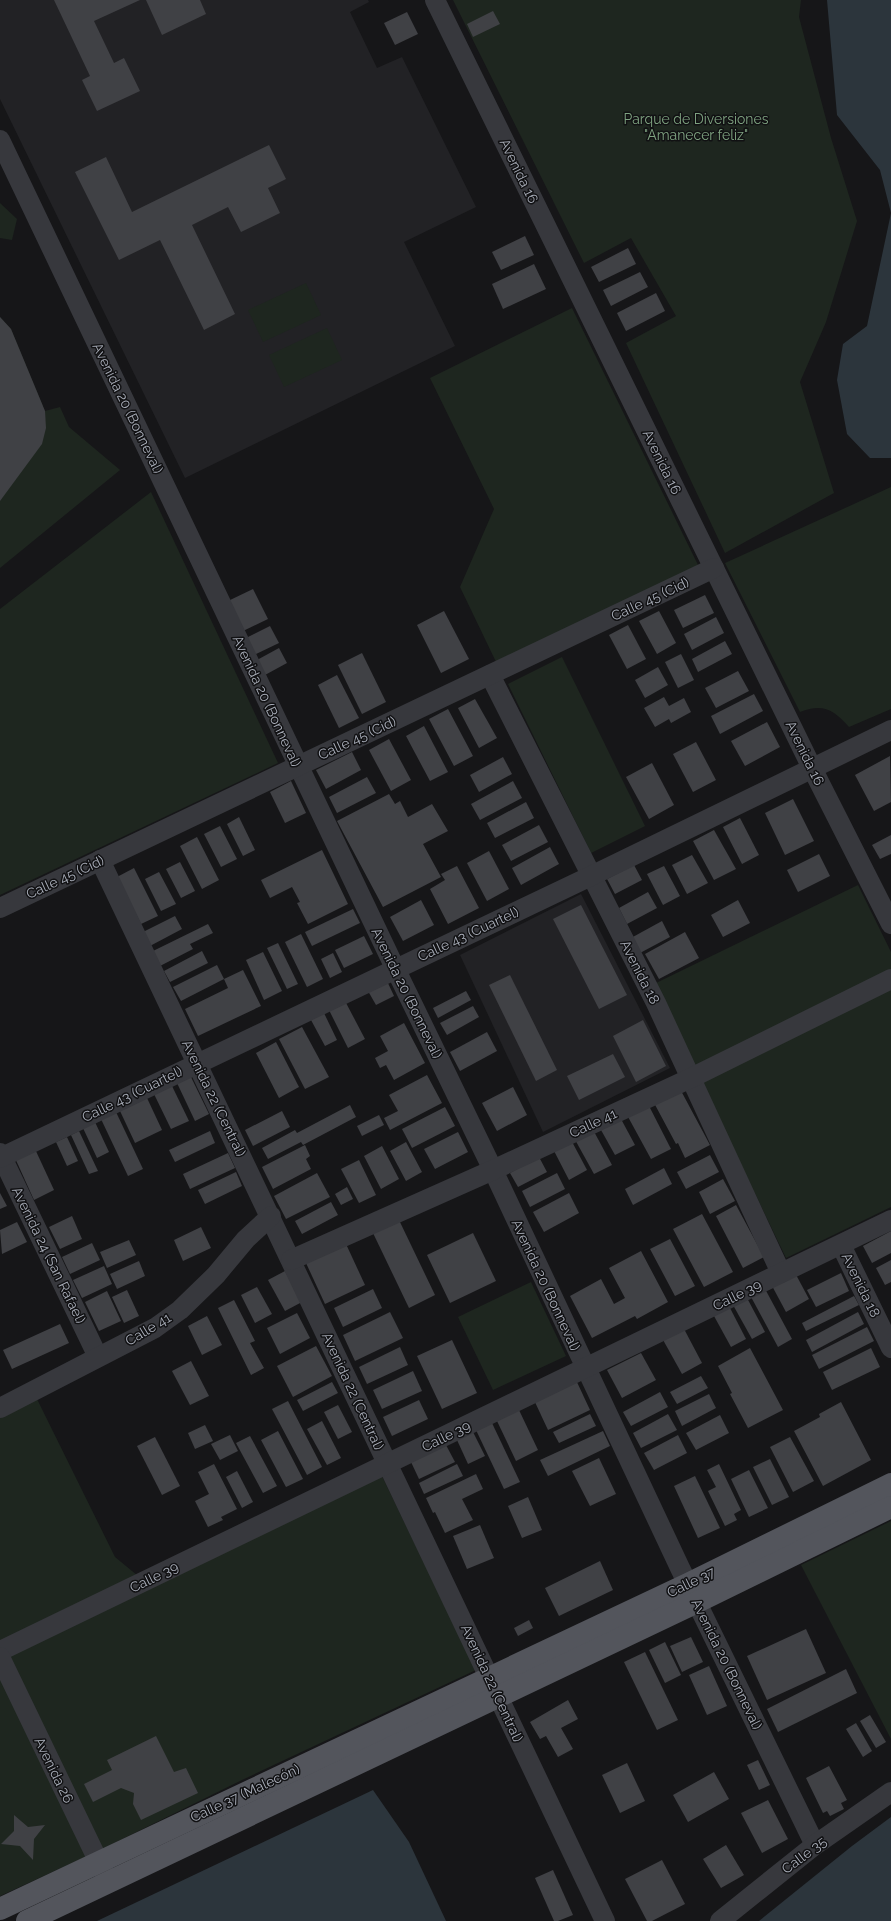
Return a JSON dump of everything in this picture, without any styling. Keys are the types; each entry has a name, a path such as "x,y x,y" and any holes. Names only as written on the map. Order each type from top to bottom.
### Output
{"main road":[{"name":"Calle 37","path":"692,1593 891,1484"},
{"name":"Calle 37","path":"494,1687 692,1593 891,1506"},
{"name":"Calle 37 (Malecón)","path":"0,1909 99,1862 494,1687"},
{"name":"Calle 37 (Malecón)","path":"27,1921 108,1882 494,1687"}],"street":[{"name":"Avenida 16","path":"435,0 812,768 891,924"},
{"name":"Avenida 20 (Bonneval)","path":"0,140 10,179 298,766 394,968 493,1170 692,1593 815,1845"},
{"name":"Calle 45 (Cid)","path":"0,908 714,568"},
{"name":"Avenida 18","path":"490,675 656,1003 781,1274"},
{"name":"Calle 43 (Cuartel)","path":"1,1156 394,968 591,876 891,730"},
{"name":"Avenida 22 (Central)","path":"100,860 271,1216 605,1921"},
{"name":"Calle 41","path":"291,1260 493,1170 691,1078 891,979"},
{"name":"Avenida 24 (San Rafael)","path":"1,1156 98,1357"},
{"name":"Calle 41","path":"0,1408 155,1328 180,1310 216,1274 246,1239 271,1216"},
{"name":"Calle 39","path":"0,1652 891,1220"},
{"name":"Avenida 18","path":"841,1244 891,1348"},
{"name":"Avenida 26","path":"0,1657 108,1882"},
{"name":"Calle 35","path":"720,1921 815,1845 891,1792"}],"shaded area":[{"path":"0,0 368,0 369,2 350,12 377,68 402,57 476,207 404,242 455,346 185,478 0,99"},
{"path":"827,0 891,0 891,213 880,170 837,115"},
{"path":"891,213 891,458 870,458 847,434 837,380 843,344 867,326"},
{"path":"581,894 670,1068 543,1132 460,955"},
{"path":"373,1790 409,1842 446,1921 97,1921"},
{"path":"891,1817 891,1921 759,1921 852,1846"}],"green space":[{"name":"Parque de Diversiones \"Amanecer feliz\"","path":"453,0 801,0 799,17 831,138 857,221 826,322 800,382 834,493 725,553 626,343 676,316 631,238 584,263"},
{"path":"0,203 17,219 12,240 0,238"},
{"path":"306,283 321,315 263,342 248,310"},
{"path":"572,308 699,567 498,666 460,587 494,509 430,378"},
{"path":"0,317 11,329 45,411 60,407 69,427 120,470 0,568"},
{"path":"327,328 342,360 284,387 269,355"},
{"path":"891,487 891,709 849,727 833,712 822,708 808,709 800,712 725,563"},
{"path":"151,492 278,763 0,895 0,609"},
{"path":"562,657 645,826 591,853 508,684"},
{"path":"858,885 891,952 891,1207 786,1258 654,984"},
{"path":"531,1282 566,1356 493,1390 458,1317"},
{"path":"37,1399 115,1557 149,1585 382,1476 476,1670 242,1780 94,1853 0,1896 0,1417"},
{"path":"891,1521 891,1739 801,1565"}],"building":[{"path":"54,0 140,0 94,21 114,63 124,58 140,91 97,111 82,80 90,76"},
{"path":"146,0 200,0 206,14 162,35"},
{"path":"493,11 500,24 473,37 467,24"},
{"path":"407,12 418,34 395,45 384,23"},
{"path":"269,145 286,179 268,188 280,213 241,232 228,207 192,225 235,314 204,330 160,240 119,260 75,172 106,157 132,212"},
{"path":"525,236 534,255 501,270 492,252"},
{"path":"628,248 636,264 599,282 591,267"},
{"path":"534,264 546,289 503,309 492,284"},
{"path":"640,272 648,287 611,306 603,290"},
{"path":"656,293 665,311 626,331 617,313"},
{"path":"0,317 11,329 45,411 46,428 42,444 0,501"},
{"path":"253,589 268,619 243,631 228,601"},
{"path":"705,595 714,613 683,628 674,610"},
{"path":"444,611 469,659 441,673 417,625"},
{"path":"659,611 676,643 657,654 639,621"},
{"path":"716,617 724,633 692,650 684,634"},
{"path":"628,625 646,659 627,669 609,635"},
{"path":"270,626 279,643 254,655 246,638"},
{"path":"725,641 732,654 698,672 692,659"},
{"path":"279,648 287,663 265,675 257,660"},
{"path":"362,653 386,702 362,714 338,665"},
{"path":"681,654 694,680 678,688 665,662"},
{"path":"658,667 668,685 645,698 635,680"},
{"path":"738,671 749,691 716,708 705,688"},
{"path":"337,675 359,718 339,728 318,685"},
{"path":"754,694 763,711 720,734 711,716"},
{"path":"664,697 669,706 684,698 691,712 671,723 669,719 655,727 644,708"},
{"path":"475,699 497,738 479,748 458,708"},
{"path":"448,709 473,756 454,766 429,719"},
{"path":"767,722 780,747 745,766 731,741"},
{"path":"424,726 448,772 430,781 406,736"},
{"path":"389,739 411,780 391,791 369,750"},
{"path":"696,742 716,780 693,792 673,754"},
{"path":"352,752 361,770 326,789 316,770"},
{"path":"890,756 891,802 874,811 855,775"},
{"path":"503,757 512,774 479,792 470,775"},
{"path":"652,763 674,805 649,819 626,777"},
{"path":"367,777 376,793 337,813 329,797"},
{"path":"291,781 306,813 285,823 270,792"},
{"path":"513,781 522,798 480,820 471,804"},
{"path":"389,794 395,804 400,801 408,817 432,804 448,831 423,844 441,877 383,907 337,821"},
{"path":"793,799 814,841 785,855 765,813"},
{"path":"526,802 534,818 495,838 487,823"},
{"path":"239,817 255,850 243,856 227,824"},
{"path":"740,818 759,855 742,864 723,827"},
{"path":"539,825 548,842 511,861 502,845"},
{"path":"220,826 237,859 221,867 204,834"},
{"path":"714,830 736,869 714,880 693,841"},
{"path":"891,835 891,854 880,859 872,845"},
{"path":"197,837 219,880 202,889 180,846"},
{"path":"550,847 559,864 521,885 512,868"},
{"path":"322,850 348,904 308,924 297,903 300,902 292,887 270,898 261,880"},
{"path":"489,851 509,889 487,901 467,863"},
{"path":"819,854 830,876 798,892 787,870"},
{"path":"692,855 708,883 687,894 672,865"},
{"path":"180,862 195,891 181,898 166,869"},
{"path":"634,865 642,880 615,894 607,879"},
{"path":"457,866 479,908 448,924 430,889 445,880 441,874"},
{"path":"664,866 680,896 663,905 647,874"},
{"path":"134,868 158,916 141,924 117,877"},
{"path":"159,872 176,904 161,911 145,879"},
{"path":"648,892 657,908 627,924 619,908"},
{"path":"421,900 434,925 403,941 390,917"},
{"path":"738,900 750,923 723,937 711,915"},
{"path":"581,905 627,995 599,1009 553,919"},
{"path":"353,909 360,923 312,946 305,932"},
{"path":"175,916 182,929 150,946 143,932"},
{"path":"662,921 670,937 640,953 631,938"},
{"path":"208,924 213,933 190,944 193,949 160,966 153,951"},
{"path":"685,932 699,958 659,979 645,954"},
{"path":"301,934 323,979 307,987 285,942"},
{"path":"364,936 373,954 344,968 335,950"},
{"path":"278,943 298,984 287,989 267,948"},
{"path":"202,951 208,963 170,982 164,971"},
{"path":"263,952 282,991 264,1000 246,960"},
{"path":"333,953 342,972 330,978 321,959"},
{"path":"217,965 224,979 181,1001 173,987"},
{"path":"243,970 261,1006 198,1036 185,1009 228,988 224,979"},
{"path":"510,975 557,1070 536,1081 489,985"},
{"path":"387,981 394,996 376,1005 368,991"},
{"path":"466,991 471,1000 438,1018 433,1008"},
{"path":"345,1001 365,1039 348,1048 329,1010"},
{"path":"473,1006 479,1017 447,1035 440,1023"},
{"path":"324,1013 337,1040 325,1046 311,1020"},
{"path":"643,1020 666,1066 636,1082 613,1036"},
{"path":"404,1023 425,1063 394,1080 386,1065 380,1068 375,1058 388,1051 380,1036"},
{"path":"302,1027 329,1077 305,1089 279,1039"},
{"path":"487,1032 497,1051 460,1071 450,1052"},
{"path":"276,1042 299,1087 279,1098 256,1053"},
{"path":"613,1054 625,1077 579,1100 567,1076"},
{"path":"427,1075 442,1103 390,1130 384,1118 398,1111 389,1095"},
{"path":"191,1077 209,1114 195,1121 177,1083"},
{"path":"172,1086 189,1121 171,1129 154,1094"},
{"path":"513,1087 527,1115 497,1131 482,1103"},
{"path":"679,1087 710,1145 685,1158 678,1143 676,1144 653,1101"},
{"path":"147,1098 162,1130 135,1143 120,1111"},
{"path":"648,1104 671,1149 651,1159 627,1115"},
{"path":"350,1105 356,1117 303,1145 301,1142 268,1159 262,1148 295,1130 297,1133"},
{"path":"445,1107 455,1126 412,1148 402,1129"},
{"path":"282,1111 290,1127 253,1146 245,1130"},
{"path":"116,1112 143,1169 128,1176 101,1119"},
{"path":"379,1115 384,1125 362,1136 357,1126"},
{"path":"621,1119 635,1145 615,1155 601,1130"},
{"path":"95,1122 109,1152 97,1158 83,1128"},
{"path":"591,1126 612,1165 594,1174 573,1136"},
{"path":"79,1131 98,1171 89,1174 71,1135"},
{"path":"210,1131 215,1143 175,1162 169,1150"},
{"path":"458,1132 468,1152 435,1169 424,1149"},
{"path":"67,1137 78,1161 67,1166 56,1142"},
{"path":"570,1138 587,1170 569,1180 552,1147"},
{"path":"406,1142 422,1172 406,1181 390,1151"},
{"path":"305,1145 310,1156 306,1159 311,1169 273,1189 262,1167"},
{"path":"382,1146 399,1179 381,1189 364,1156"},
{"path":"35,1149 54,1190 34,1200 15,1158"},
{"path":"228,1153 235,1168 190,1189 183,1174"},
{"path":"710,1155 719,1172 686,1189 677,1172"},
{"path":"539,1157 547,1172 518,1187 510,1173"},
{"path":"359,1160 376,1195 359,1203 341,1169"},
{"path":"664,1168 672,1184 633,1205 625,1189"},
{"path":"236,1172 242,1186 205,1204 198,1190"},
{"path":"317,1173 330,1197 286,1219 274,1196"},
{"path":"557,1173 565,1189 530,1207 522,1191"},
{"path":"723,1179 735,1201 710,1214 699,1192"},
{"path":"347,1187 353,1199 341,1205 335,1194"},
{"path":"0,1193 7,1206 0,1209"},
{"path":"569,1193 579,1213 544,1232 533,1212"},
{"path":"331,1202 338,1215 302,1234 295,1221"},
{"path":"736,1205 764,1257 743,1268 716,1216"},
{"path":"702,1214 733,1272 704,1287 673,1229"},
{"path":"72,1216 82,1239 60,1249 49,1227"},
{"path":"399,1220 435,1295 409,1308 373,1233"},
{"path":"17,1222 27,1242 2,1254 0,1230"},
{"path":"201,1227 211,1248 183,1261 174,1240"},
{"path":"891,1231 891,1253 872,1263 863,1246"},
{"path":"473,1233 496,1281 450,1303 427,1255"},
{"path":"670,1239 695,1286 675,1296 650,1249"},
{"path":"129,1240 136,1255 107,1268 100,1252"},
{"path":"92,1243 100,1260 70,1274 62,1257"},
{"path":"346,1244 365,1285 325,1304 306,1263"},
{"path":"641,1251 668,1302 637,1319 635,1316 592,1338 570,1296 601,1279 614,1304 625,1298 609,1268"},
{"path":"891,1260 891,1282 885,1285 876,1268"},
{"path":"139,1261 145,1276 117,1289 110,1274"},
{"path":"104,1266 112,1284 82,1298 73,1280"},
{"path":"285,1271 302,1302 285,1311 268,1280"},
{"path":"794,1271 809,1299 786,1312 771,1284"},
{"path":"841,1273 849,1291 816,1307 807,1290"},
{"path":"257,1287 272,1314 255,1323 241,1295"},
{"path":"764,1287 792,1339 778,1347 750,1295"},
{"path":"373,1289 382,1308 343,1327 334,1308"},
{"path":"127,1290 139,1316 124,1323 112,1297"},
{"path":"107,1291 121,1321 99,1331 85,1302"},
{"path":"854,1296 859,1305 806,1331 802,1323"},
{"path":"747,1298 765,1332 752,1339 733,1305"},
{"path":"234,1300 255,1341 250,1343 264,1368 251,1375 218,1308"},
{"path":"730,1308 746,1339 731,1347 714,1316"},
{"path":"390,1312 403,1338 355,1361 343,1335"},
{"path":"858,1312 864,1324 812,1352 806,1340"},
{"path":"297,1313 310,1338 280,1354 267,1328"},
{"path":"207,1316 222,1345 202,1355 188,1326"},
{"path":"60,1324 69,1343 12,1369 3,1350"},
{"path":"683,1327 702,1363 682,1374 662,1338"},
{"path":"867,1327 874,1341 819,1369 812,1355"},
{"path":"452,1340 477,1393 442,1409 417,1356"},
{"path":"316,1346 332,1376 293,1397 277,1366"},
{"path":"400,1347 408,1365 367,1384 359,1367"},
{"path":"750,1348 783,1410 748,1428 730,1394 732,1393 718,1366"},
{"path":"871,1348 880,1367 832,1390 823,1372"},
{"path":"641,1353 656,1380 622,1398 607,1370"},
{"path":"191,1361 209,1396 190,1405 172,1371"},
{"path":"413,1371 422,1391 382,1409 373,1390"},
{"path":"701,1376 708,1388 677,1404 670,1392"},
{"path":"576,1380 590,1410 548,1430 534,1400"},
{"path":"332,1382 338,1393 303,1411 297,1400"},
{"path":"660,1392 668,1407 631,1426 623,1412"},
{"path":"709,1394 716,1408 682,1426 675,1411"},
{"path":"419,1400 428,1419 392,1436 383,1417"},
{"path":"288,1401 322,1467 307,1475 272,1409"},
{"path":"841,1402 871,1460 823,1486 794,1431 820,1417 819,1414"},
{"path":"338,1405 352,1432 338,1439 324,1412"},
{"path":"519,1410 538,1450 516,1461 497,1421"},
{"path":"590,1414 596,1426 559,1443 553,1432"},
{"path":"668,1414 677,1430 641,1448 633,1433"},
{"path":"720,1415 729,1433 696,1450 686,1433"},
{"path":"322,1421 341,1458 327,1465 307,1429"},
{"path":"492,1423 520,1482 504,1489 476,1430"},
{"path":"205,1425 213,1441 195,1449 188,1433"},
{"path":"278,1431 303,1479 286,1487 261,1440"},
{"path":"603,1431 610,1446 548,1476 540,1460"},
{"path":"473,1432 485,1456 468,1464 457,1440"},
{"path":"230,1435 238,1451 220,1460 211,1444"},
{"path":"678,1435 687,1453 654,1470 644,1453"},
{"path":"250,1436 277,1486 263,1493 236,1443"},
{"path":"155,1437 180,1486 162,1495 137,1446"},
{"path":"790,1437 814,1481 793,1492 770,1447"},
{"path":"446,1445 455,1462 419,1479 411,1462"},
{"path":"599,1458 616,1494 590,1506 572,1471"},
{"path":"770,1459 789,1497 772,1505 753,1467"},
{"path":"214,1464 237,1509 221,1517 223,1520 208,1527 195,1501 209,1494 198,1472"},
{"path":"457,1464 463,1476 424,1494 419,1483"},
{"path":"719,1464 741,1510 734,1514 737,1520 725,1526 708,1491 716,1487 707,1470"},
{"path":"749,1470 768,1508 749,1517 731,1479"},
{"path":"237,1471 253,1502 242,1508 226,1477"},
{"path":"476,1474 483,1489 462,1499 473,1520 445,1533 435,1512 433,1513 426,1498"},
{"path":"695,1476 720,1528 698,1538 674,1486"},
{"path":"528,1497 542,1530 522,1538 508,1506"},
{"path":"480,1525 494,1558 467,1569 453,1536"},
{"path":"600,1561 613,1590 559,1616 545,1588"},
{"path":"529,1620 533,1628 518,1636 514,1628"},
{"path":"806,1629 826,1673 767,1700 747,1656"},
{"path":"691,1637 703,1662 682,1672 670,1646"},
{"path":"665,1642 681,1675 665,1683 649,1650"},
{"path":"645,1652 678,1720 657,1730 624,1662"},
{"path":"709,1666 727,1706 707,1715 689,1675"},
{"path":"846,1669 857,1693 778,1732 767,1709"},
{"path":"568,1700 578,1719 561,1728 573,1749 558,1757 546,1736 540,1739 530,1722"},
{"path":"870,1715 886,1742 876,1748 860,1721"},
{"path":"856,1723 872,1751 863,1757 846,1729"},
{"path":"156,1736 174,1772 186,1768 198,1793 141,1820 133,1804 134,1793 121,1788 93,1802 84,1784 112,1770 107,1760"},
{"path":"758,1760 770,1785 759,1790 747,1765"},
{"path":"627,1763 645,1801 620,1813 602,1775"},
{"path":"829,1766 847,1800 841,1803 844,1809 830,1816 827,1811 823,1813 806,1778"},
{"path":"714,1772 729,1799 688,1822 673,1795"},
{"path":"768,1800 788,1839 762,1853 741,1813"},
{"path":"14,1815 28,1827 45,1825 34,1839 33,1860 20,1846 1,1844 14,1831"},
{"path":"726,1845 744,1875 721,1888 703,1859"},
{"path":"662,1860 685,1904 652,1921 647,1921 625,1879"},
{"path":"553,1870 573,1915 558,1921 554,1921 535,1878"}]}
